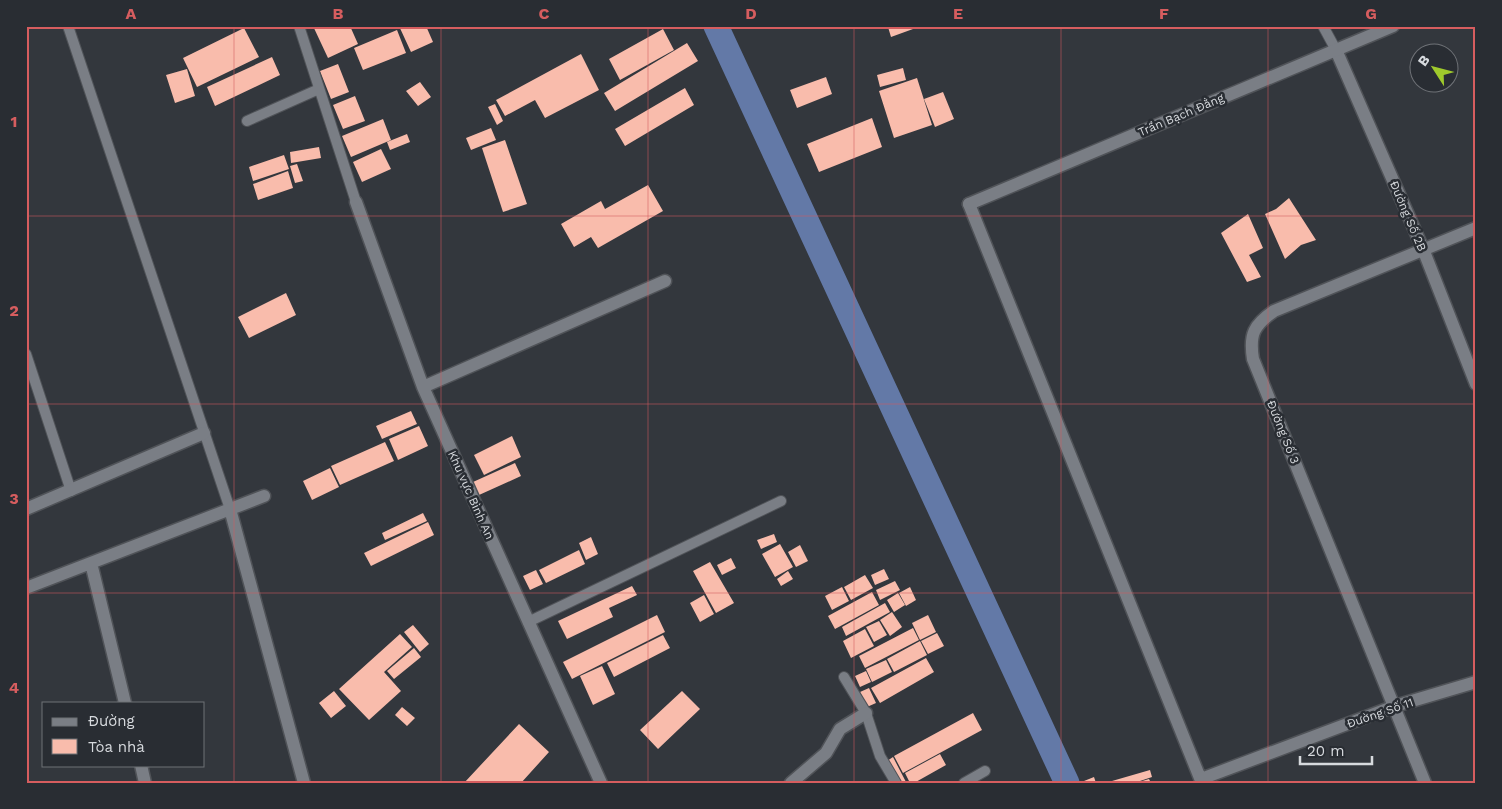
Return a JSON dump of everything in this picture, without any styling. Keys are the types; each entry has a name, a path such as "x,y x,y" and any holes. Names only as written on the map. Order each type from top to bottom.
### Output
{"street":[{"name":"Trần Bạch Đằng","path":"1202,781 969,204 1393,26"},
{"name":"Đường Số 2B","path":"1336,50 1423,249 1476,384"},
{"name":"Khu vực Bình An","path":"356,202 423,387 601,783"},
{"name":"Đường Số 3","path":"1425,783 1253,359 1250,344 1254,331 1262,320 1274,312 1476,228"},
{"path":"423,387 665,280"},
{"path":"26,509 204,433"},
{"path":"26,588 264,496"},
{"path":"230,509 304,783"},
{"path":"90,563 126,702"},
{"name":"Đường Số 11","path":"1202,781 1395,706 1476,682"},
{"path":"791,783 826,753 840,729 866,713"},
{"path":"141,766 145,783"}],"lane":[{"path":"68,26 230,509"},
{"path":"299,26 356,202"},
{"path":"1323,26 1336,50"},
{"path":"248,121 319,89"},
{"path":"26,354 71,491"},
{"path":"528,622 781,501"},
{"path":"844,677 866,713 880,756 896,783"},
{"path":"964,783 985,771"}],"building":[{"path":"313,26 350,26 358,44 328,58"},
{"path":"399,26 426,26 433,42 411,52"},
{"path":"912,26 913,29 891,37 888,27"},
{"path":"244,28 259,57 197,87 183,58"},
{"path":"663,29 674,50 620,80 609,59"},
{"path":"397,30 406,53 363,70 354,48"},
{"path":"687,43 698,61 615,111 604,93"},
{"path":"581,54 599,90 545,118 535,100 505,116 496,100"},
{"path":"272,57 280,75 215,106 207,87"},
{"path":"338,64 349,92 331,99 320,71"},
{"path":"903,68 906,80 880,87 877,75"},
{"path":"187,69 195,96 175,103 166,75"},
{"path":"826,77 832,94 797,108 790,90"},
{"path":"917,78 932,125 894,138 879,91"},
{"path":"420,82 431,97 418,106 406,91"},
{"path":"685,88 694,105 625,146 615,129"},
{"path":"943,92 954,119 935,127 924,99"},
{"path":"355,96 365,121 343,129 333,105"},
{"path":"495,104 503,121 497,125 488,107"},
{"path":"872,118 882,147 819,172 807,144"},
{"path":"383,119 391,140 351,157 342,136"},
{"path":"491,128 496,140 471,150 466,138"},
{"path":"407,134 410,142 390,150 387,142"},
{"path":"505,140 527,204 503,212 482,148"},
{"path":"319,147 321,158 291,163 290,152"},
{"path":"381,149 391,169 362,182 353,162"},
{"path":"284,155 289,169 253,181 249,167"},
{"path":"297,164 303,181 295,183 290,166"},
{"path":"288,171 293,188 258,200 253,184"},
{"path":"648,185 663,211 598,248 591,237 574,247 561,224 601,201 605,209"},
{"path":"1289,198 1316,240 1301,245 1285,259 1265,214 1276,209"},
{"path":"1248,214 1263,248 1249,255 1261,277 1247,282 1221,233"},
{"path":"286,293 296,315 249,338 238,317"},
{"path":"411,411 417,424 382,439 376,426"},
{"path":"419,426 428,446 398,460 389,439"},
{"path":"512,436 521,457 484,475 474,455"},
{"path":"385,442 394,461 340,485 331,466"},
{"path":"515,463 521,476 479,495 473,482"},
{"path":"330,468 339,487 312,500 303,481"},
{"path":"423,513 427,521 385,540 382,533"},
{"path":"428,522 434,535 371,566 364,553"},
{"path":"774,534 777,542 761,549 757,540"},
{"path":"591,537 598,554 586,560 579,543"},
{"path":"780,544 793,567 775,577 762,554"},
{"path":"800,545 808,561 796,567 788,552"},
{"path":"579,550 585,564 546,583 539,570"},
{"path":"731,558 736,568 722,575 717,565"},
{"path":"710,562 734,603 716,613 693,571"},
{"path":"884,569 889,579 875,585 871,575"},
{"path":"536,570 543,584 530,590 523,576"},
{"path":"788,571 793,579 781,586 777,579"},
{"path":"865,575 873,588 851,600 844,587"},
{"path":"895,581 900,590 880,600 876,590"},
{"path":"632,586 637,595 609,608 613,617 567,639 558,621"},
{"path":"842,587 849,601 832,610 825,596"},
{"path":"910,587 916,600 906,606 899,593"},
{"path":"872,592 879,605 835,629 828,616"},
{"path":"898,593 905,605 894,612 887,600"},
{"path":"704,595 714,614 700,622 690,603"},
{"path":"885,603 890,612 846,636 842,627"},
{"path":"892,612 902,627 890,636 880,620"},
{"path":"657,615 665,632 572,679 563,662"},
{"path":"928,615 936,632 920,640 912,623"},
{"path":"879,621 887,635 874,642 866,627"},
{"path":"413,625 429,644 420,652 404,632"},
{"path":"913,628 919,640 865,668 859,656"},
{"path":"865,629 874,646 851,658 843,641"},
{"path":"937,633 944,646 928,654 921,641"},
{"path":"400,634 412,647 384,672 401,691 369,720 339,689"},
{"path":"663,635 670,648 614,677 607,663"},
{"path":"920,641 927,655 894,672 887,659"},
{"path":"414,648 421,657 394,679 387,671"},
{"path":"926,658 934,672 880,703 871,688"},
{"path":"886,660 892,672 872,682 866,669"},
{"path":"602,666 615,694 593,705 580,676"},
{"path":"866,671 871,682 860,687 855,676"},
{"path":"869,688 876,703 867,707 860,692"},
{"path":"334,691 346,706 331,718 319,703"},
{"path":"682,691 700,709 658,749 640,730"},
{"path":"402,707 415,718 407,726 395,715"},
{"path":"973,713 982,730 903,773 894,756"},
{"path":"519,724 549,752 521,783 464,783"},
{"path":"940,754 946,765 914,783 910,783 905,773"},
{"path":"893,757 906,782 904,783 899,783 887,761"},
{"path":"1150,770 1152,777 1134,783 1113,783 1112,781"},
{"path":"1094,777 1096,783 1079,783"},
{"path":"1149,779 1151,783 1139,783 1139,782"}],"waterway":[{"path":"716,26 1067,783"}]}
